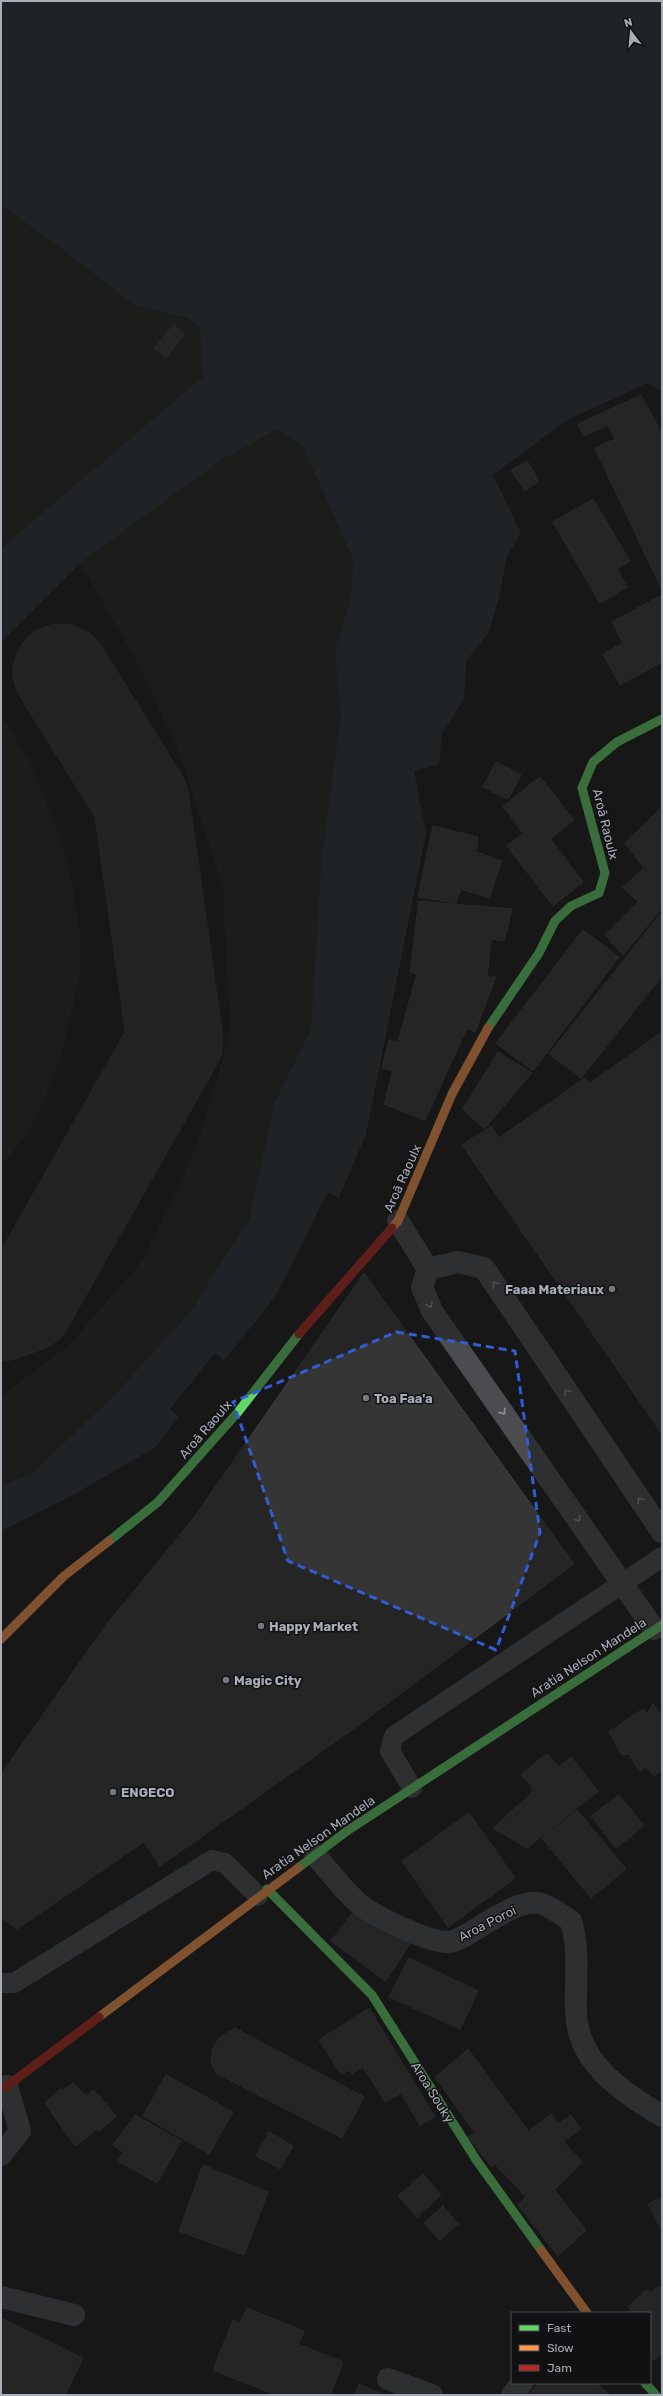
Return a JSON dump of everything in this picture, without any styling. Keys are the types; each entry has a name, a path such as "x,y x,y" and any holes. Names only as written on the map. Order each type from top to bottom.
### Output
{"street":[{"name":"Aroā Raoulx","path":"1,1639 64,1576 158,1502 238,1412 312,1318 398,1221 452,1094 490,1024 539,953 555,921 571,906 599,893 605,873 582,788 593,762 617,742 662,719"},
{"path":"398,1221 428,1269 422,1288 432,1311 622,1582 658,1627"},
{"path":"428,1269 458,1262 484,1268 662,1532"},
{"name":"Aratia Nelson Mandela","path":"4,2087 314,1855 412,1788 658,1627"},
{"name":"Aroa Poroi","path":"314,1855 358,1902 397,1925 429,1939 449,1942 464,1936 499,1915 519,1906 538,1903 555,1910 571,1921 577,1942 576,2012 581,2042 596,2065 626,2094 662,2116"},
{"name":"Aroa Souky","path":"263,1892 372,1995 476,2161 584,2311"},
{"path":"1,2155 20,2131 4,2087"},
{"path":"1,2297 74,2315"},
{"path":"388,2379 432,2395"},
{"path":"512,2395 521,2384"},
{"path":"646,2384 656,2395"}],"lane":[{"path":"412,1788 390,1752 394,1736 622,1582 662,1557"},
{"path":"1,1984 14,1983 212,1860 225,1863 263,1892"}],"highlighted area":[{"path":"396,1332 515,1351 540,1533 496,1650 288,1561 233,1402"}],"shaded area":[{"path":"1,1 662,1 662,392 648,383 569,419 493,475 521,533 507,556 499,597 489,632 466,661 464,699 442,733 439,764 414,771 426,833 366,1134 339,1198 327,1192 291,1267 272,1301 224,1360 215,1353 170,1409 178,1417 156,1447 71,1496 1,1531 1,1486 34,1472 117,1392 190,1312 250,1217 274,1104 311,1029 322,853 341,716 335,650 351,598 353,559 303,446 278,429 220,461 80,563 1,642 1,548 203,377 200,328 188,318 135,306 61,248 1,205"},
{"path":"1,205 61,248 135,306 188,318 200,328 203,377 1,548"},
{"path":"278,429 303,446 353,559 351,598 335,650 341,716 322,853 311,1029 274,1104 250,1217 190,1312 117,1392 34,1472 1,1486 1,1396 69,1345 144,1259 197,1146 230,1033 223,888 180,755 140,667 80,563 220,461"},
{"path":"1,715 31,763 59,835 69,866 80,936 81,972 60,1059 45,1098 26,1136 1,1165"}],"building":[{"path":"174,325 185,334 166,357 154,348"},
{"path":"641,395 662,434 662,590 595,448 615,439 608,425 584,436 578,424"},
{"path":"527,461 539,481 525,491 511,470"},
{"path":"593,499 630,561 617,569 627,587 600,603 553,522"},
{"path":"662,595 662,662 620,685 603,654 623,643 612,622"},
{"path":"496,762 521,775 508,799 483,787"},
{"path":"540,777 574,820 550,839 583,882 553,906 507,846 523,833 503,806"},
{"path":"661,808 662,908 623,955 605,935 638,902 623,887 644,868 625,843"},
{"path":"433,826 478,837 476,852 502,861 489,898 461,889 456,903 418,897"},
{"path":"419,901 512,909 504,941 491,939 487,977 496,977 475,1032 467,1028 425,1120 384,1104 393,1071 382,1068 389,1040 398,1042 417,974 410,972"},
{"path":"662,912 662,976 581,1078 549,1054"},
{"path":"583,930 619,957 533,1071 496,1043"},
{"name":"Faaa Materiaux","path":"662,1032 662,1434 462,1145 491,1126 499,1138 585,1078 589,1084"},
{"path":"498,1052 532,1073 484,1129 463,1109"},
{"name":"Toa Faa'a","path":"364,1273 574,1564 345,1735 193,1519"},
{"name":"Magic City","path":"193,1519 345,1735 238,1811 107,1624"},
{"name":"ENGECO","path":"107,1624 238,1811 160,1866 144,1842 17,1929 1,1918 1,1774"},
{"path":"653,1704 662,1716 662,1770 654,1776 646,1767 639,1771 629,1754 622,1755 609,1732 643,1709 647,1714"},
{"path":"547,1754 559,1767 571,1757 598,1791 527,1848 493,1828 533,1792 531,1789 533,1788 521,1774"},
{"path":"619,1795 644,1826 616,1848 591,1816"},
{"path":"577,1810 626,1869 591,1898 542,1838"},
{"path":"469,1813 515,1878 448,1927 402,1861"},
{"path":"355,1910 413,1939 386,1981 331,1941"},
{"path":"409,1958 478,1991 460,2029 389,1997"},
{"path":"369,2008 435,2117 420,2125 401,2093 385,2102 363,2067 352,2074 349,2070 341,2074 319,2040"},
{"path":"235,2028 364,2097 342,2138 216,2073 211,2062 212,2050 219,2038"},
{"path":"468,2049 528,2131 551,2114 558,2124 571,2115 581,2129 563,2141 582,2162 554,2190 586,2230 558,2256 518,2205 526,2197 494,2163 492,2167 468,2137 475,2133 435,2077"},
{"path":"166,2075 233,2112 209,2154 143,2116"},
{"path":"73,2083 86,2096 94,2090 116,2116 100,2131 97,2129 75,2146 45,2103 60,2089 62,2091"},
{"path":"135,2115 181,2141 157,2183 118,2161 123,2152 113,2145"},
{"path":"269,2132 293,2146 280,2169 256,2156"},
{"path":"203,2165 268,2192 244,2255 179,2231"},
{"path":"423,2174 441,2195 417,2217 398,2196"},
{"path":"662,2197 662,2231 648,2204"},
{"path":"443,2206 458,2224 440,2240 424,2223"},
{"path":"659,2286 662,2289 662,2353 654,2360 651,2357 651,2312 629,2312 631,2310 628,2307 646,2290 651,2292"},
{"path":"247,2308 304,2331 298,2344 343,2362 330,2395 276,2395 213,2370 233,2320 240,2324"},
{"path":"1,2318 83,2358 65,2395 1,2395"},
{"path":"359,2384 384,2395 355,2395"},
{"path":"538,2384 597,2384 610,2395 528,2395"}],"taxiway":[{"path":"1,1313 26,1304 175,1041 141,800 61,672"}],"traffic: fast":[{"path":"488,1028 539,953 555,921 571,906 599,893 605,873 582,788 593,762 617,742 662,719"},
{"path":"109,1541 158,1502 238,1412 299,1334"},
{"path":"298,1868 347,1831 662,1625"},
{"path":"267,1889 372,1995 477,2161 541,2250"},
{"path":"646,2384 656,2395"}],"traffic: slow":[{"path":"392,1228 398,1221 452,1094 488,1028"},
{"path":"1,1639 64,1576 109,1541"},
{"path":"99,2017 298,1868"},
{"path":"541,2250 586,2312"}],"traffic: jam":[{"path":"299,1334 392,1228"},
{"path":"1,2088 7,2086 99,2017"}],"place":[{"name":"Faaa Materiaux","path":"612,1289"},
{"name":"Toa Faa'a","path":"366,1398"},
{"name":"Happy Market","path":"261,1626"},
{"name":"Magic City","path":"226,1680"},
{"name":"ENGECO","path":"113,1792"}]}
